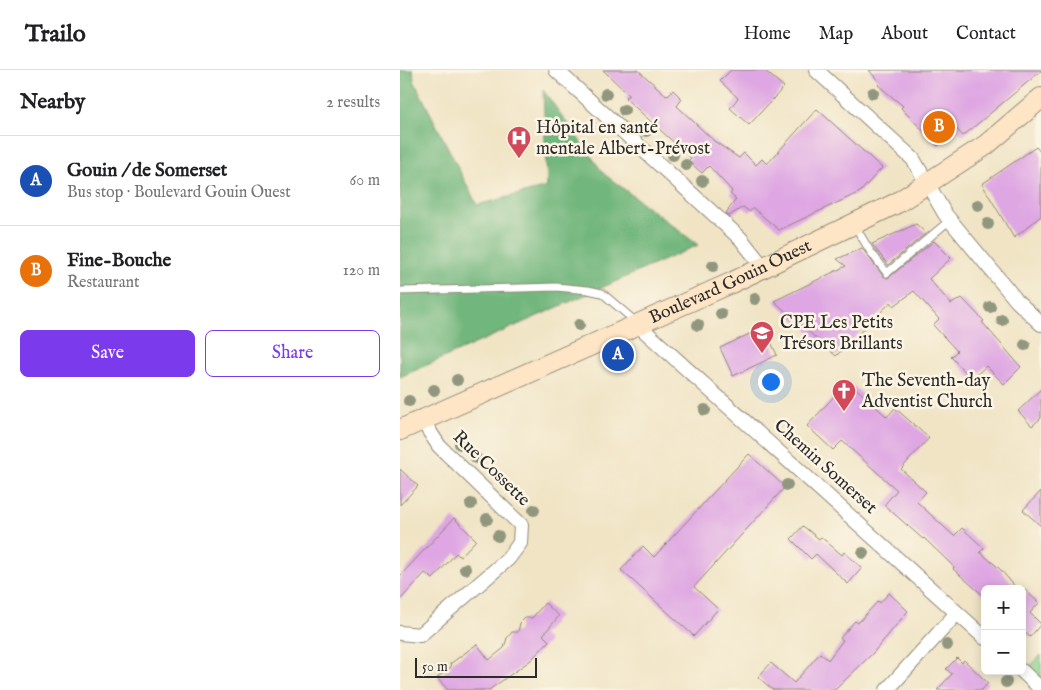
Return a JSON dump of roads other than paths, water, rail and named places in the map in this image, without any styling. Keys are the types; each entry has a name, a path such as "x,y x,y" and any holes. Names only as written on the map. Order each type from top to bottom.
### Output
{"street":[{"path":"556,70 741,239 763,267"},
{"path":"816,70 907,154 950,220 1016,301 1041,324"},
{"name":"Boulevard Gouin Ouest","path":"400,430 638,325 897,203 992,140 1041,98"},
{"name":"Chemin Somerset","path":"638,325 981,634"},
{"name":"Rue Cossette","path":"400,633 420,635 508,559 520,543 521,526 439,446 422,420"},
{"path":"887,690 957,612"},
{"path":"1026,675 1041,689"}],"lane":[{"path":"854,224 870,251 887,273 950,220"},
{"path":"400,291 556,288 588,290 602,293 638,325"}],"place":[{"name":"Fine-Bouche","path":"939,127"},
{"name":"Hôpital en santé mentale Albert-Prévost","path":"519,159"},
{"name":"CPE Les Petits Trésors Brillants","path":"762,354"},
{"name":"Gouin / de Somerset","path":"618,355"},
{"name":"The Seventh-day Adventist Church","path":"844,412"}]}
